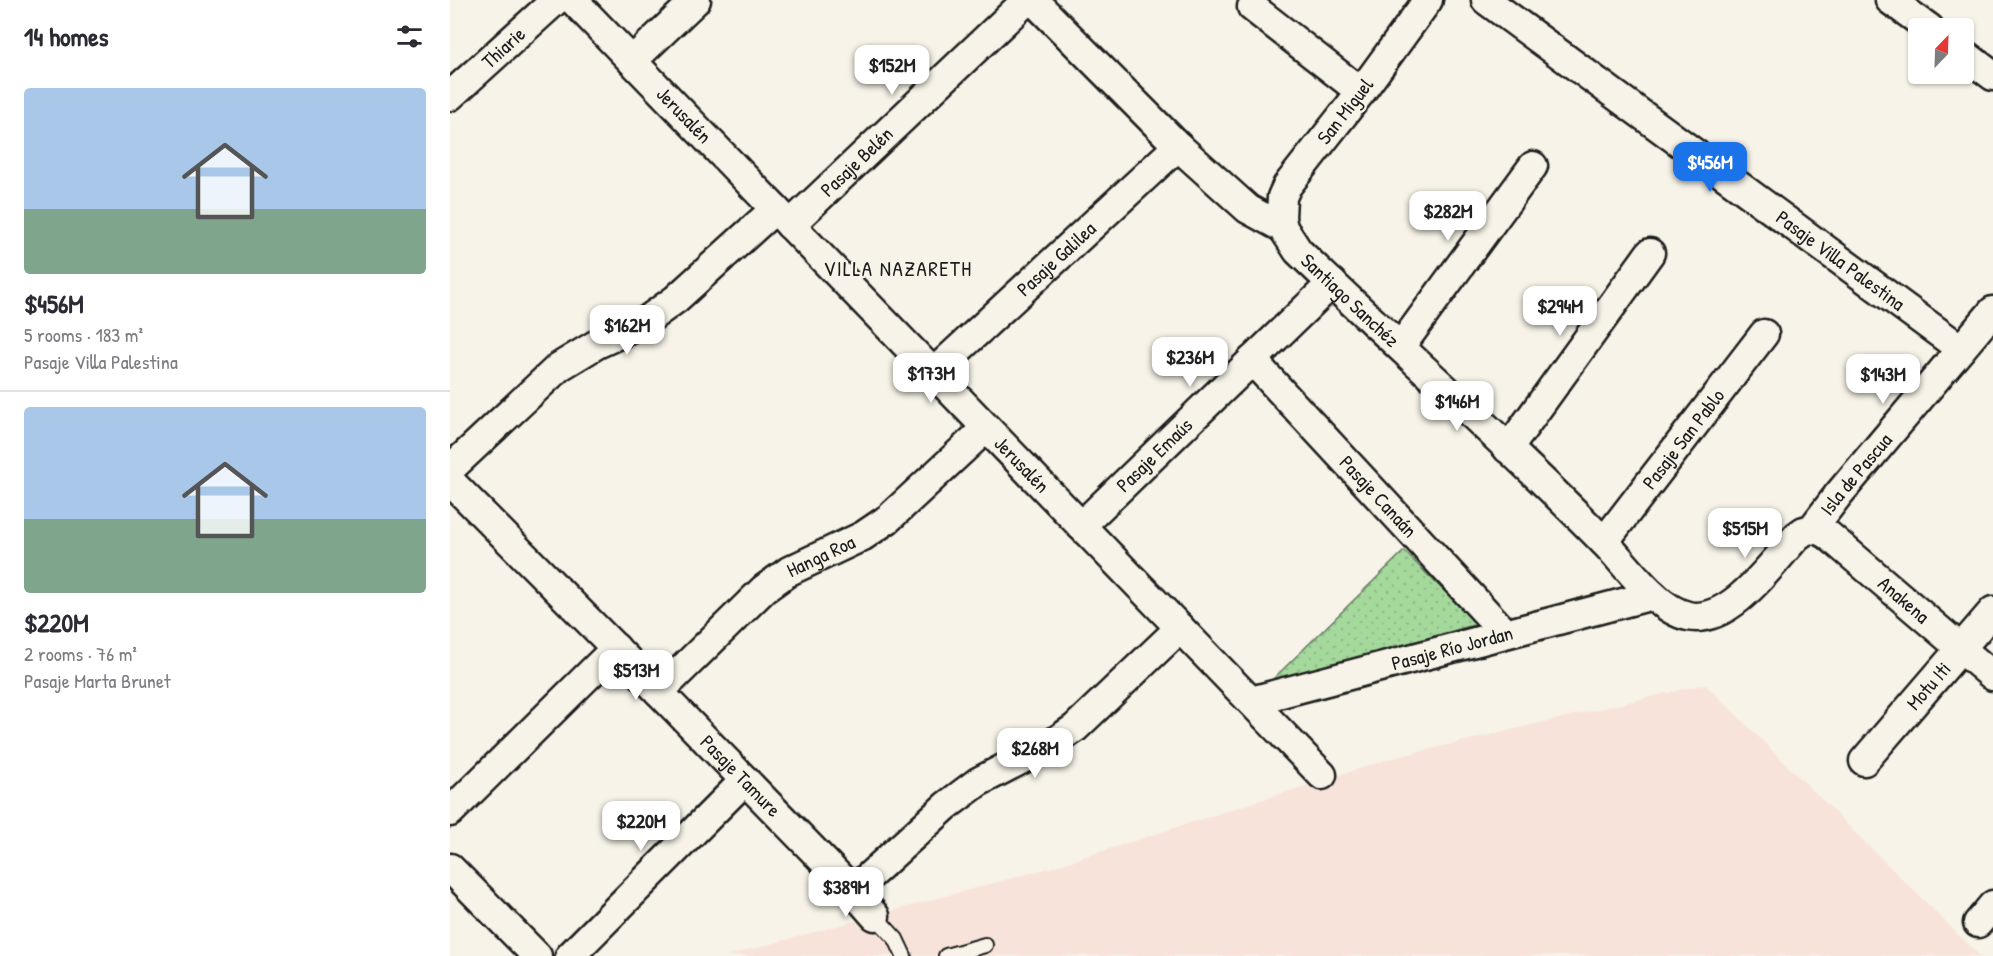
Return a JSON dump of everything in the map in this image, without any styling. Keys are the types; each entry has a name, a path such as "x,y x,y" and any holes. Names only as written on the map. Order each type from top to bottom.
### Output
{"street":[{"name":"Thiarie","path":"450,96 556,0"},
{"name":"Jerusalén","path":"573,0 1322,775"},
{"path":"632,61 696,0"},
{"name":"Pasaje Belén","path":"450,470 559,368 597,344 643,323 783,217 1027,0"},
{"name":"Santiago Sanchéz","path":"1033,0 1178,146 1248,209 1283,228 1298,251 1508,449 1604,542 1660,601"},
{"name":"San Miguel","path":"1283,228 1281,207 1287,186 1361,92 1428,0"},
{"name":"Pasaje Villa Palestina","path":"1486,0 1961,349"},
{"path":"1890,0 1915,18"},
{"path":"1252,7 1361,92"},
{"path":"1974,62 1993,76"},
{"name":"Pasaje Galilea","path":"933,373 1178,146"},
{"path":"1401,346 1533,166"},
{"path":"1508,449 1650,253"},
{"name":"Pasaje Emaús","path":"1081,526 1332,283"},
{"name":"Isla de Pascua","path":"1660,601 1689,616 1711,615 1741,598 1797,536 1812,529 1993,311"},
{"name":"Pasaje San Pablo","path":"1604,542 1764,334"},
{"name":"Pasaje Canaán","path":"1252,360 1505,633"},
{"name":"Hanga Roa","path":"660,692 764,589 789,570 863,536 888,519 987,428"},
{"name":"Pasaje Tamure","path":"450,481 746,780 875,916"},
{"name":"Anakena","path":"1812,529 1828,535 1993,676"},
{"name":"Pasaje Río Jordan","path":"1251,701 1505,633 1660,601"},
{"name":"Motu Iti","path":"1864,761 1993,611"},
{"path":"853,891 946,806 978,782 1053,743 1075,728 1180,628"},
{"path":"450,812 616,648"},
{"path":"570,956 746,780"},
{"path":"450,868 537,956"}],"lane":[{"path":"875,916 896,939 904,956"},
{"path":"946,956 985,945"}],"shaded area":[{"path":"1705,684 1980,956 727,956 1056,866 1389,759"}],"green space":[{"path":"1404,551 1477,624 1269,683"}],"district":[{"name":"VILLA NAZARETH","path":"898,269"}]}
